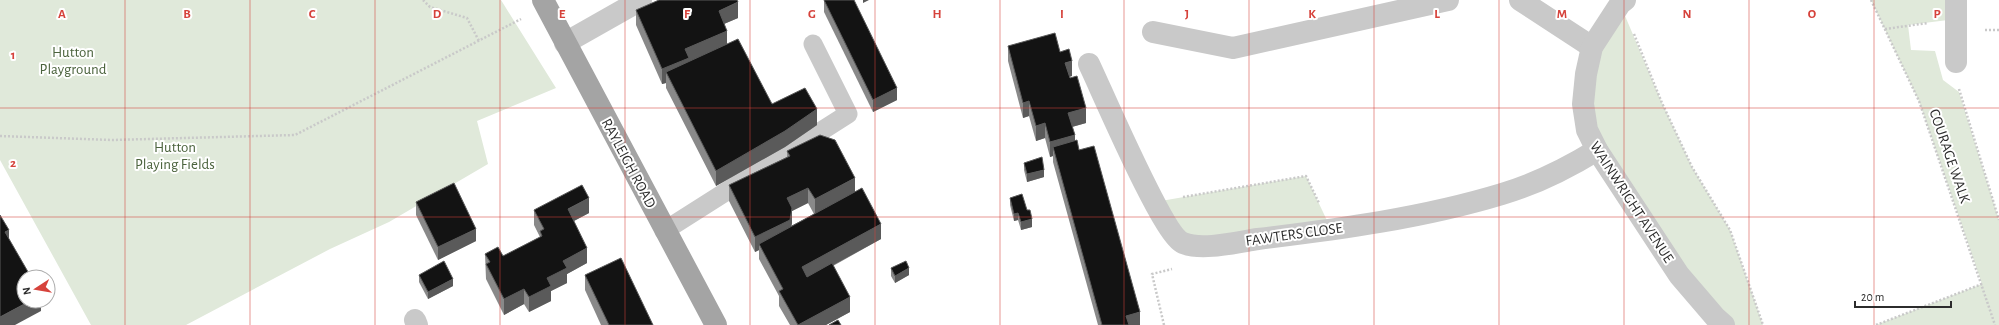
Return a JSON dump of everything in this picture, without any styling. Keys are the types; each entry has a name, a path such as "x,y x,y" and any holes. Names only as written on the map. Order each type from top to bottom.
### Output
{"main road":[{"name":"RAYLEIGH ROAD","path":"544,3 716,325"}],"street":[{"path":"565,43 640,0"},
{"path":"1153,32 1233,48 1448,0"},
{"path":"1520,0 1592,47"},
{"name":"WAINWRIGHT AVENUE","path":"1623,2 1592,47 1586,74 1583,104 1587,130 1597,150 1679,275 1715,317 1724,325"},
{"path":"1956,10 1956,62"},
{"path":"1089,64 1134,162 1169,228 1182,243"},
{"name":"FAWTERS CLOSE","path":"1182,243 1200,246 1331,229 1417,215 1502,194 1562,171 1597,150"}],"lane":[{"path":"664,230 848,114 813,44"}],"path":[{"path":"423,0 430,7 467,18 479,41"},
{"name":"COURAGE WALK","path":"1870,0 1919,100 1995,325"},
{"path":"1623,2 1662,103 1692,167 1730,230 1762,325"},
{"path":"0,136 112,140 295,135 479,41 544,3"},
{"path":"1885,29 1956,10"},
{"name":"COURAGE WALK","path":"1956,62 1959,92 1999,220"},
{"path":"1155,202 1306,176 1331,229"},
{"path":"1164,325 1152,274 1178,268 1182,243"},
{"path":"1876,325 1982,284"}],"green space":[{"name":"Hutton Playing Fields","path":"0,0 501,0 556,88 477,121 488,164 389,222 330,249 186,325 91,325 0,160"},
{"path":"1871,0 1956,0 1956,19 1908,25 1911,50 1935,51 1943,80 1959,92 1999,220 1999,325 1876,325 1982,284 1919,101"},
{"path":"1620,4 1662,103 1692,167 1730,230 1763,325 1724,325 1679,275 1583,104 1585,79"},
{"path":"1306,176 1331,229 1200,247 1155,202"}],"building":[{"path":"659,0 737,0 738,2 719,11 727,31 685,49 689,58 662,69 636,10"},
{"path":"824,0 854,0 897,88 873,100"},
{"path":"1055,33 1060,52 1069,49 1072,61 1065,63 1070,78 1077,76 1086,108 1068,113 1075,135 1050,142 1045,123 1036,126 1029,101 1023,103 1008,46"},
{"path":"738,39 772,104 805,88 817,109 785,131 716,171 666,72"},
{"path":"820,135 835,140 855,178 815,199 808,188 787,198 792,208 790,220 755,237 729,185 790,156 787,151"},
{"path":"1077,140 1079,150 1094,146 1140,312 1126,316 1129,325 1102,325 1053,147"},
{"path":"1042,157 1044,170 1027,174 1024,163"},
{"path":"454,183 476,229 438,247 416,202"},
{"path":"582,185 589,198 568,209 587,248 563,261 567,268 547,278 551,286 529,297 524,289 504,299 486,264 490,262 485,254 498,247 503,256 542,236 540,231 544,229 534,210"},
{"path":"862,188 881,224 802,267 807,277 832,263 850,297 798,325 779,291 783,289 759,244"},
{"path":"1022,194 1027,210 1030,210 1032,219 1021,222 1018,213 1014,214 1010,198"},
{"path":"0,215 9,230 5,232 26,269 16,269 16,308 0,317"},
{"path":"621,258 653,325 609,325 585,275"},
{"path":"444,261 453,279 428,292 419,275"},
{"path":"906,261 909,268 895,276 891,268"},
{"path":"838,320 841,325 829,325"}],"park label":[{"name":"Hutton Playground","path":"73,60"}]}
